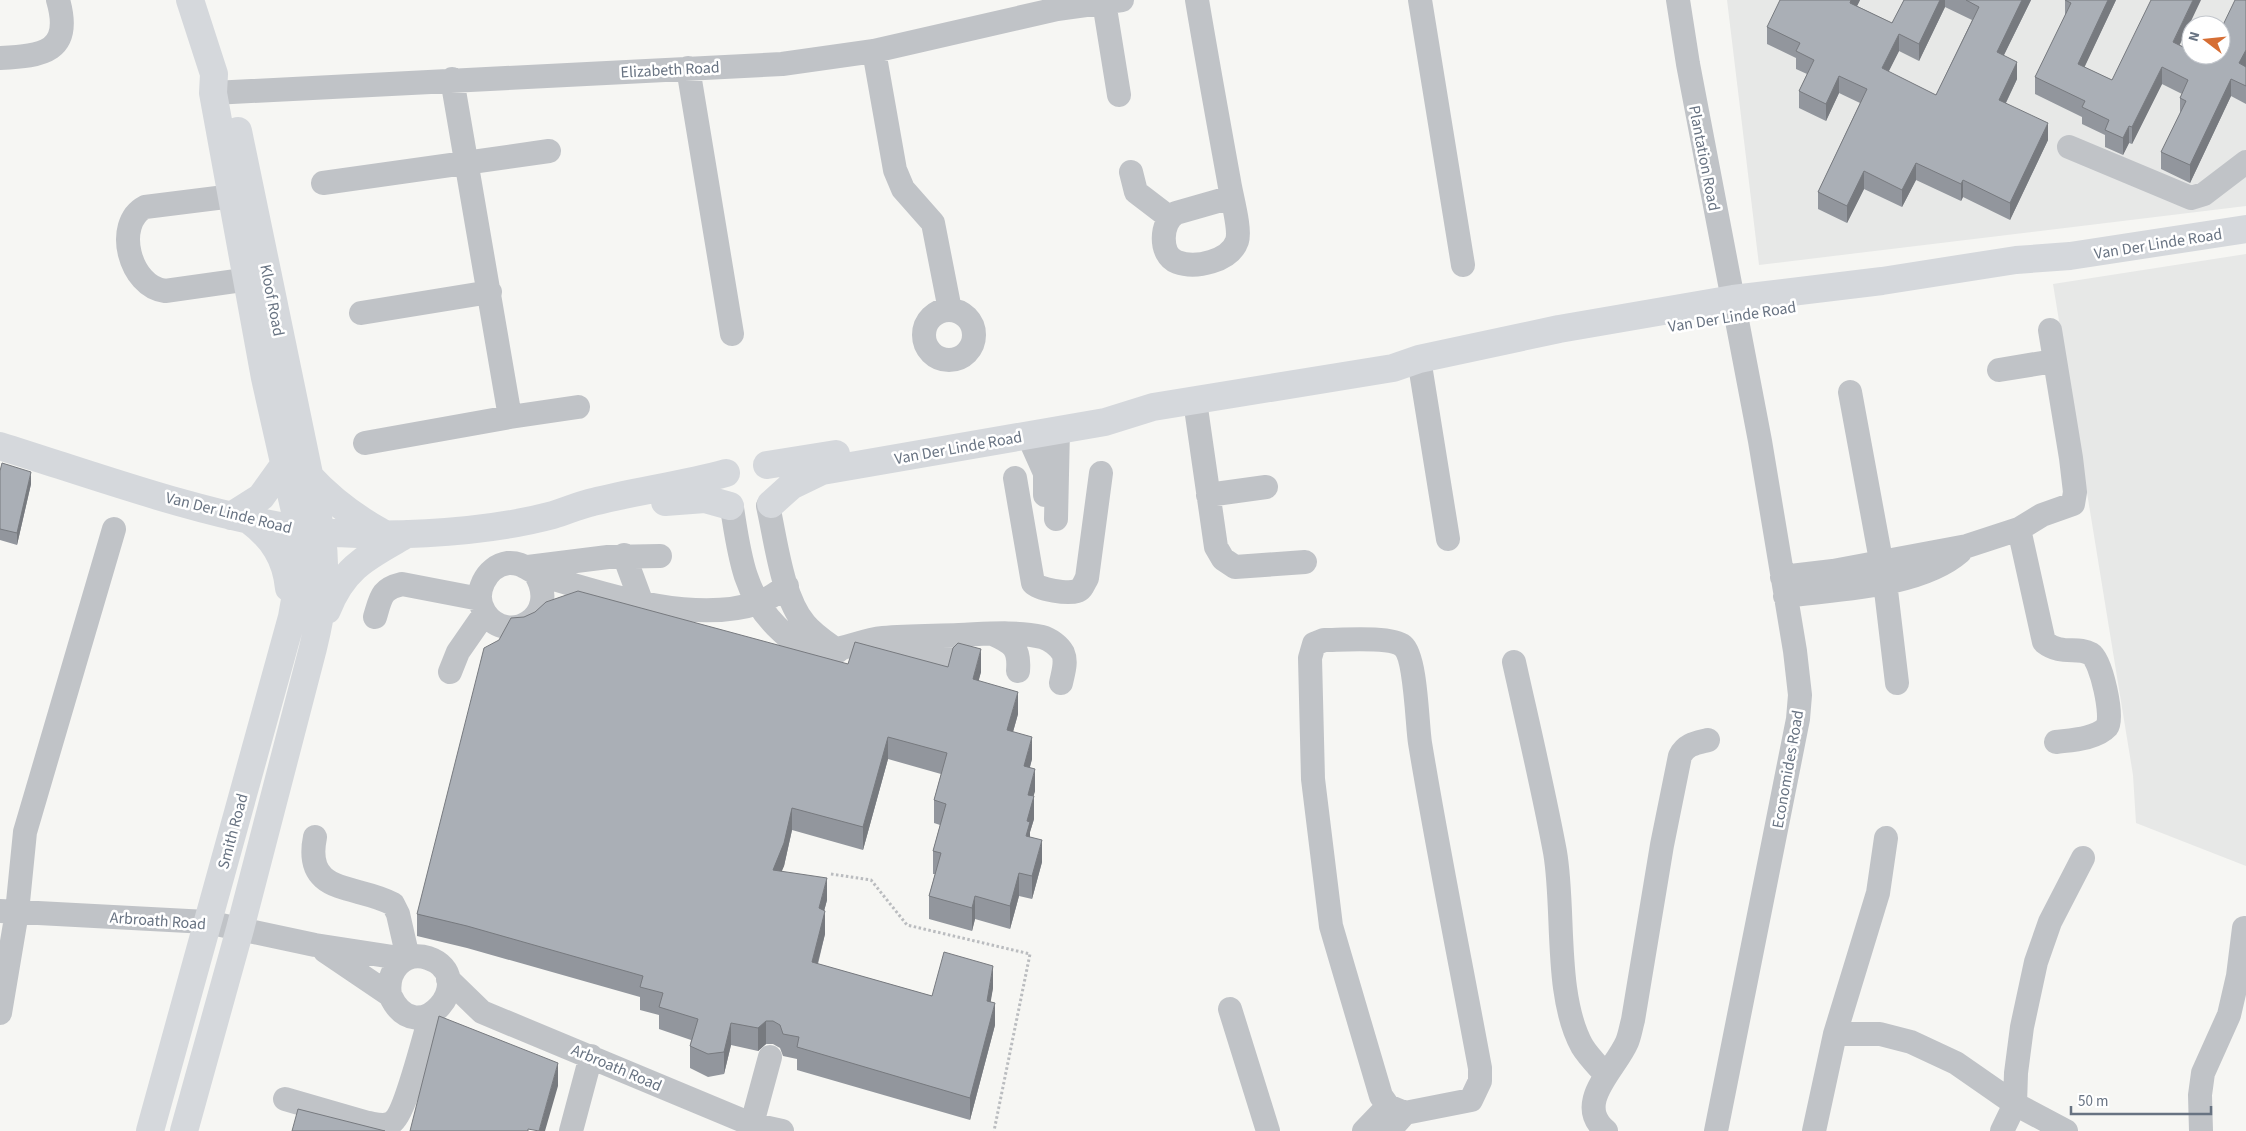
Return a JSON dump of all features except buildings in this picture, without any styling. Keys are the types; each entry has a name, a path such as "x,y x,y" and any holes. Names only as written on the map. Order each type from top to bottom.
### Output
{"main road":[{"name":"Kloof Road","path":"190,0 218,86 296,470 310,530"},
{"name":"Van Der Linde Road","path":"767,466 1103,407 1153,407 1393,368 1468,359 1735,307 2000,275 2047,266 2070,256 2246,230"},
{"name":"Van Der Linde Road","path":"769,505 791,486 822,472 1105,422 1153,407"},
{"name":"Van Der Linde Road","path":"0,446 240,518 310,530 396,533 485,527 554,515 594,501 684,485 726,473"},
{"path":"745,460 760,461 767,466 776,480 775,496 769,505 754,513 746,514 731,507 723,490 726,473 731,467 745,460"},
{"path":"292,617 288,582 278,549 261,529 240,518 261,496 296,470 352,516 396,533"},
{"name":"Van Der Linde Road","path":"554,515 597,515 694,499 705,499 731,507"},
{"name":"Smith Road","path":"150,1131 292,617 310,530"},
{"name":"Smith Road","path":"184,1131 240,929 322,610 326,559 310,530"},
{"path":"313,648 334,594 343,578 396,533"}],"street":[{"path":"0,58 44,53 55,47 63,26 58,0"},
{"path":"1197,0 1232,197 1238,237 1233,250 1214,261 1177,262 1172,258 1164,242 1164,230 1170,218 1176,213 1232,197"},
{"path":"1420,0 1463,265"},
{"name":"Plantation Road","path":"1678,0 1689,73 1735,307"},
{"path":"1113,1 1119,95"},
{"name":"Elizabeth Road","path":"218,86 271,88 782,64 874,50 1056,4 1113,1"},
{"path":"874,50 895,170 903,189 933,223 936,230 950,310"},
{"path":"688,68 732,334"},
{"path":"452,79 510,417"},
{"path":"2069,147 2191,198 2204,194 2246,162"},
{"path":"323,183 549,151"},
{"path":"1130,172 1136,192 1170,218"},
{"path":"241,195 145,208 136,212 128,226 132,256 141,279 156,290 257,278"},
{"path":"361,313 490,292"},
{"name":"Economides Road","path":"1716,1131 1798,719 1800,695 1784,587 1735,307"},
{"path":"1784,587 1883,572 2019,529 2042,515 2073,504 2071,458 2050,330"},
{"path":"1999,370 2054,361"},
{"path":"1420,364 1448,539"},
{"path":"1850,392 1883,572 1897,683"},
{"path":"1195,401 1216,547 1223,559 1235,567 1305,562"},
{"path":"365,443 578,407"},
{"path":"1051,519 1058,430"},
{"path":"1028,435 1045,473 1051,519"},
{"path":"1015,478 1033,583 1038,588 1044,590 1077,591 1082,587 1086,578 1101,473"},
{"path":"1208,495 1266,487"},
{"path":"769,505 787,586 795,609 805,624 848,647 948,658"},
{"path":"731,507 742,571 768,618 798,644 816,651 848,647 882,638 993,634 1035,636 1051,641 1064,654 1065,662 1061,683"},
{"path":"1022,519 1095,518"},
{"path":"0,1013 9,911 25,832 114,529"},
{"path":"2019,529 2044,642 2055,650 2088,653 2096,657 2101,669 2109,723 2085,738 2056,742"},
{"path":"624,556 641,601"},
{"path":"531,570 624,556 660,556"},
{"path":"454,662 490,612 484,579 499,566 518,564 597,592 696,611 723,610 758,603 787,586"},
{"path":"531,570 544,592 539,612"},
{"path":"375,617 382,594 390,587 402,584 490,612 523,625 539,612 597,592"},
{"path":"993,634 1012,644 1017,653 1018,671"},
{"path":"1364,1131 1397,1110 1472,1100 1480,1081 1427,784 1413,669 1404,646 1392,642 1324,640 1314,644 1310,658 1313,778 1331,926 1381,1096 1397,1110"},
{"path":"1514,662 1555,853 1562,914 1565,989 1572,1024 1582,1047 1606,1075"},
{"path":"1606,1131 1595,1117 1593,1105 1595,1095 1626,1043 1633,1020 1662,845 1680,756 1684,749 1692,744 1708,740"},
{"path":"316,836 312,859 319,875 336,886 393,904 398,914 407,959"},
{"path":"1814,1131 1835,1034 1878,893 1886,838"},
{"path":"2002,1131 2015,1104 2016,1073 2022,1028 2036,962 2050,922 2083,858"},
{"name":"Arbroath Road","path":"9,911 207,922 315,945 407,959"},
{"path":"2201,1131 2200,1095 2204,1073 2229,1015 2238,976 2244,928"},
{"name":"Arbroath Road","path":"315,945 338,958 390,995"},
{"path":"285,1099 368,1123 381,1125 391,1123 398,1116 434,1012 447,996 448,979 438,963 429,958 419,956 407,959 393,970 389,978 390,995 394,1004 410,1016 434,1012"},
{"name":"Arbroath Road","path":"448,979 482,1012"},
{"path":"1230,1009 1268,1131"},
{"name":"Arbroath Road","path":"434,1012 482,1012 591,1056 750,1127 782,1131"},
{"path":"1835,1034 1880,1034 1911,1042 1956,1063 2015,1104 2066,1131"},
{"path":"571,1131 591,1056"},
{"path":"750,1127 770,1057"},
{"path":"1389,1131 1397,1110"}],"path":[{"path":"831,874 870,880 907,925 1030,954 994,1131"}],"shaded area":[{"path":"1727,0 2246,0 2246,206 1759,265"},
{"path":"2246,254 2246,866 2136,823 2133,775 2053,284"}]}
